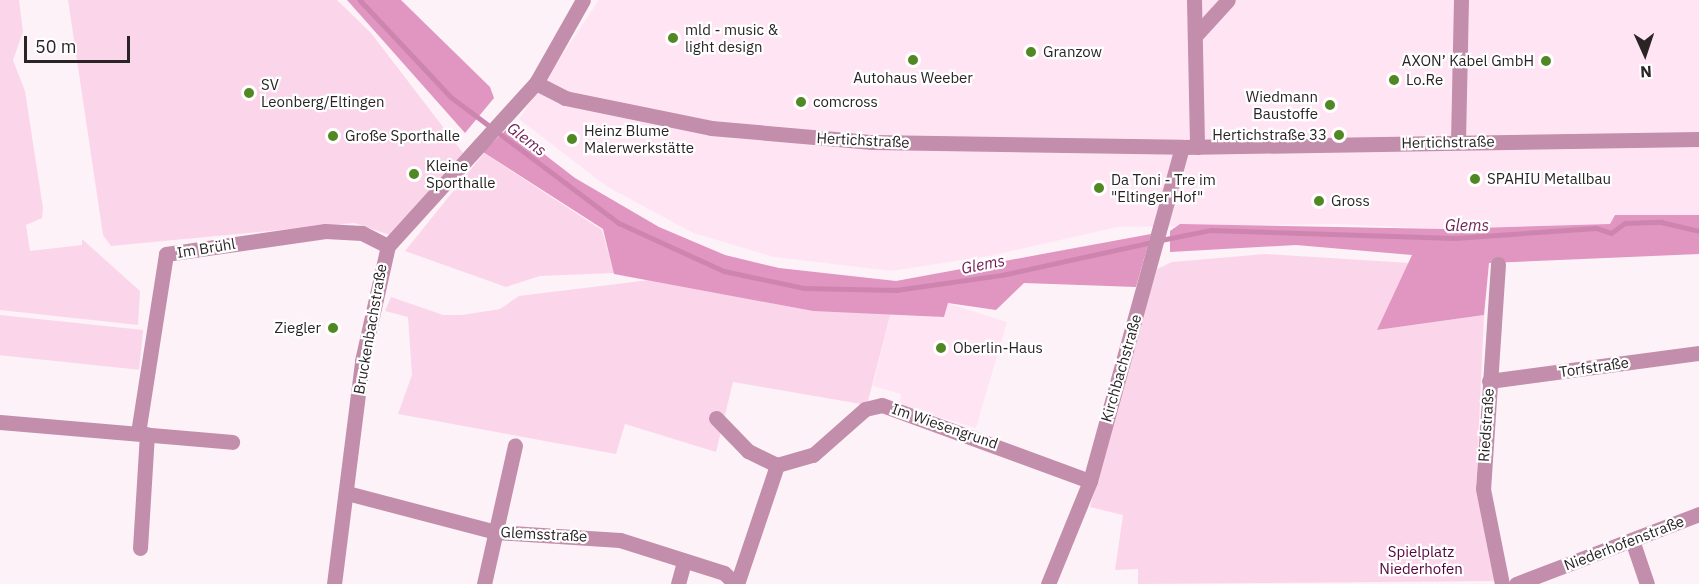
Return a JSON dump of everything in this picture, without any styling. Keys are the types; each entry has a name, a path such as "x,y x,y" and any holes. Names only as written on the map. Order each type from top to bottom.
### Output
{"street":[{"name":"Bruckenbachstraße","path":"334,584 362,361 378,270 388,246 536,83 583,0"},
{"path":"1189,147 1196,35 1194,0"},
{"path":"1196,35 1228,0"},
{"path":"1458,142 1461,0"},
{"name":"Hertichstraße","path":"536,83 565,98 607,107 711,128 791,136 1189,147 1699,139"},
{"name":"Kirchbachstraße","path":"1048,584 1090,481 1160,233 1189,147"},
{"name":"Im Brühl","path":"143,434 165,254 325,231 362,233 388,246"},
{"name":"Riedstraße","path":"1498,264 1483,489 1502,584"},
{"name":"Torfstraße","path":"1489,381 1699,353"},
{"name":"Im Wiesengrund","path":"777,465 813,455 865,408 882,405 1090,481"},
{"path":"716,418 748,451 777,465 736,584"},
{"path":"0,422 232,442"},
{"path":"140,548 143,434"},
{"path":"484,584 515,444"},
{"name":"Glemsstraße","path":"347,493 496,532 620,540 723,573 736,584"},
{"name":"Niederhofenstraße","path":"1516,584 1699,514"},
{"path":"1632,540 1647,584"},
{"path":"678,584 684,561"}],"shaded area":[{"path":"347,0 401,0 490,87 494,98 465,133"},
{"path":"599,0 1699,0 1699,215 1615,215 1610,224 1443,229 1335,224 1118,227 989,256 891,271 774,257 693,233 606,186 519,119"},
{"path":"509,127 575,178 659,227 725,255 779,268 896,281 1151,234 1136,287 1024,283 996,310 948,303 944,317 813,311 614,274 603,229 483,152"},
{"path":"1615,215 1699,215 1699,254 1489,263 1484,315 1377,330 1412,255 1296,245 1170,252 1170,231 1180,224 1443,229 1610,224"},
{"name":"Oberlin-Haus","path":"947,303 1007,322 976,428 899,405 901,394 873,386 891,312 944,317"}],"green space":[{"path":"0,0 19,0 23,32 13,60 25,91 43,208 42,218 26,225 30,251 82,245 82,239 140,291 138,325 0,310"},
{"name":"SV Leonberg/Eltingen","path":"68,0 337,0 371,33 463,153 390,235 354,223 111,246 103,235"},
{"path":"484,153 602,230 614,273 540,276 506,287 405,251"},
{"name":"Spielplatz Niederhofen","path":"1265,254 1410,263 1378,330 1484,315 1476,490 1497,581 1138,584 1138,569 1115,570 1123,515 1090,507 1157,269 1172,262"},
{"path":"649,280 813,311 891,312 867,405 733,382 716,452 625,424 616,454 398,414 412,375 408,317 385,311 391,297 443,315 462,315 500,309 519,296"},
{"path":"0,315 143,330 139,370 0,355"}],"waterway":[{"name":"Glems","path":"360,0 451,97 619,223 724,271 804,288 896,290 1002,275 1152,242"},
{"name":"Glems","path":"1161,240 1211,230 1455,238 1596,228 1611,233 1625,223 1661,222 1699,231"}],"place":[{"name":"mld - music & light design","path":"673,38"},
{"name":"Granzow","path":"1031,52"},
{"name":"Autohaus Weeber","path":"913,60"},
{"name":"AXON’ Kabel GmbH","path":"1546,61"},
{"name":"Lo.Re","path":"1394,80"},
{"name":"SV Leonberg/Eltingen","path":"249,93"},
{"name":"comcross","path":"801,102"},
{"name":"Wiedmann Baustoffe","path":"1330,105"},
{"name":"Hertichstraße 33","path":"1339,135"},
{"name":"Große Sporthalle","path":"333,136"},
{"name":"Heinz Blume Malerwerkstätte","path":"572,139"},
{"name":"Kleine Sporthalle","path":"414,174"},
{"name":"SPAHIU Metallbau","path":"1475,179"},
{"name":"Da Toni - Tre im \"Eltinger Hof\"","path":"1099,188"},
{"name":"Gross","path":"1319,201"},
{"name":"Ziegler","path":"333,328"},
{"name":"Oberlin-Haus","path":"941,348"}]}
